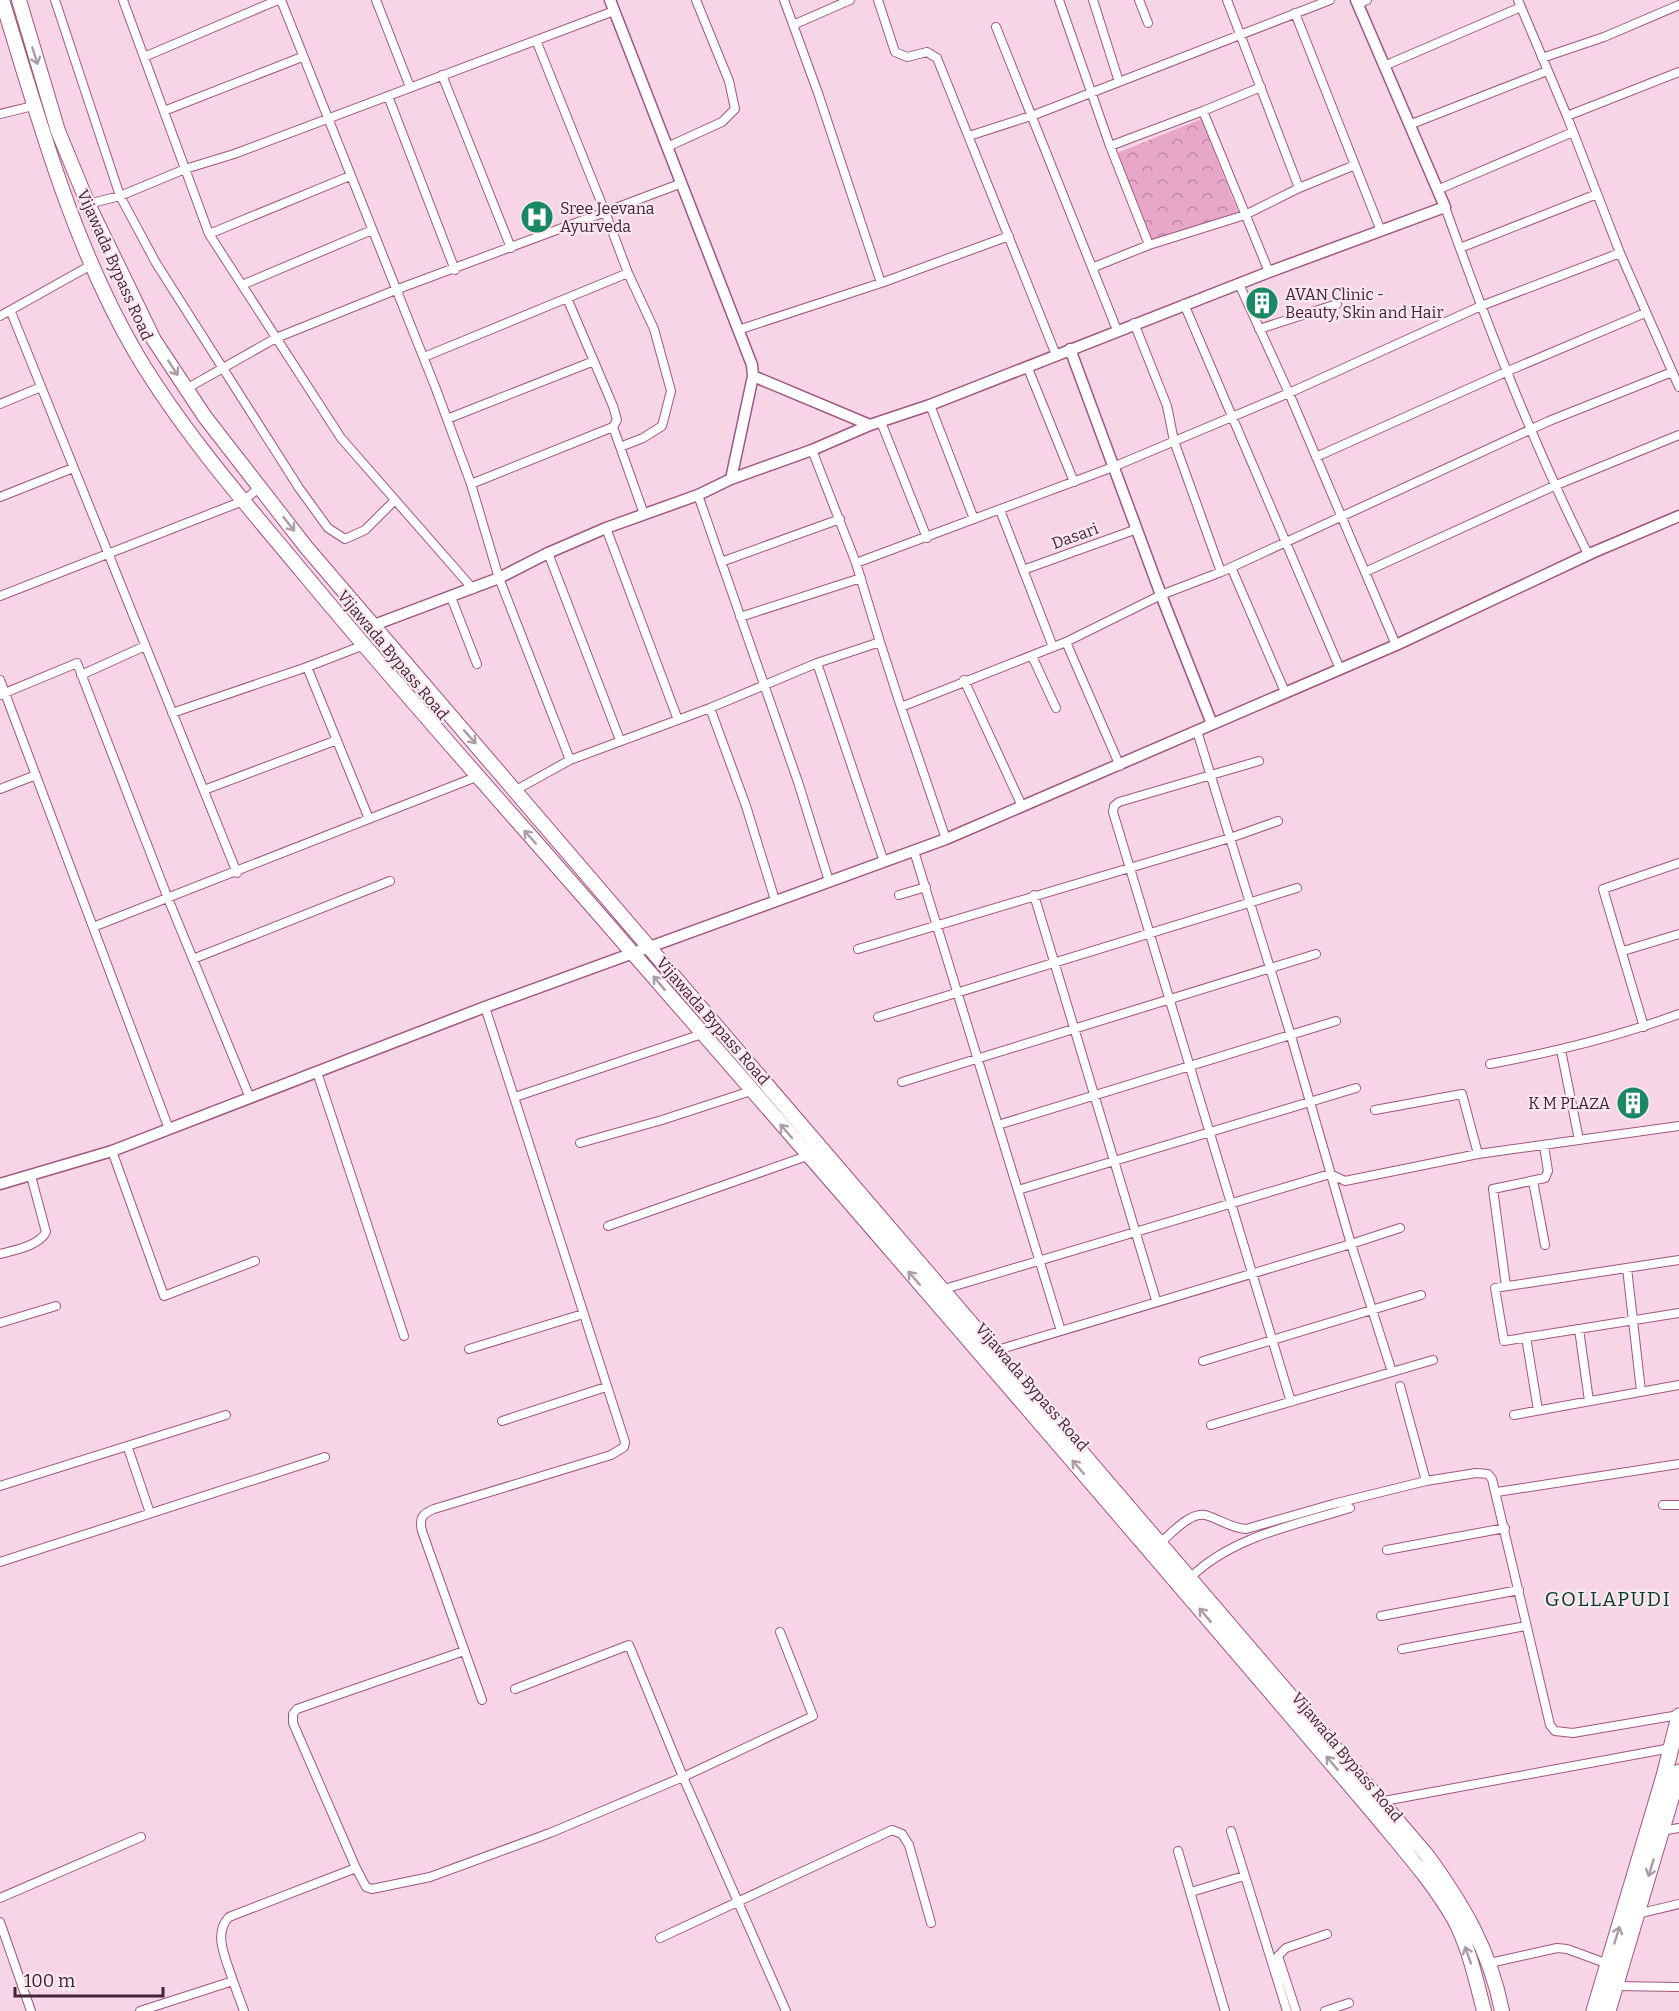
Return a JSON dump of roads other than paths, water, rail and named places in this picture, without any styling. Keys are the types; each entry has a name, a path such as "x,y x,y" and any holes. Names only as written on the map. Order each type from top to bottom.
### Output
{"highway":[{"path":"1594,2011 1679,1715"},
{"path":"1608,2011 1636,1914 1674,1827 1679,1772"}],"main road":[{"name":"Vijawada Bypass Road","path":"2,0 33,106 72,216 128,337 166,400 243,501 476,777 633,953 807,1156 994,1351 1383,1801 1450,1887 1468,1915 1490,1964 1502,2011"},
{"name":"Vijawada Bypass Road","path":"18,0 58,131 88,204 154,340 186,389 306,547 516,790 1377,1816 1437,1893 1455,1921 1468,1953 1484,2011"}],"street":[{"path":"55,0 120,196 156,263 221,369 299,488 337,536 345,539 365,530 395,500"},
{"path":"123,0 209,234 341,438 473,588"},
{"path":"144,57 280,0 424,357 471,483 500,578 570,760"},
{"path":"376,0 410,87"},
{"path":"667,147 722,122 735,109 729,81 696,0"},
{"path":"784,0 818,93 881,283"},
{"path":"793,25 850,0"},
{"path":"878,0 895,52 907,57 927,52 937,58 1056,355"},
{"path":"1059,0 1110,146 1149,245"},
{"path":"1093,0 1119,82"},
{"path":"1139,0 1148,23"},
{"path":"1227,0 1299,188"},
{"path":"969,136 1034,115 1330,0"},
{"path":"1360,1 1384,66 1444,207 1481,306 1554,486 1588,554"},
{"path":"1384,66 1520,2 1645,313 1679,387"},
{"path":"88,204 120,196 185,169 234,154 536,40 612,5 752,365 753,376 731,479"},
{"path":"1542,58 1604,37 1679,5"},
{"path":"1295,13 1381,231"},
{"path":"996,27 1034,115 1117,330"},
{"path":"536,40 628,273 654,329 670,392 662,426 643,438 620,447"},
{"path":"164,111 302,57"},
{"path":"1410,125 1547,71"},
{"path":"1567,116 1679,72"},
{"path":"442,75 511,248"},
{"path":"1110,146 1261,87"},
{"path":"388,96 455,270"},
{"path":"0,114 33,106"},
{"path":"1203,111 1269,272"},
{"path":"1437,190 1573,132"},
{"path":"1094,267 1149,245 1245,214 1355,165"},
{"path":"209,234 350,176"},
{"path":"186,389 276,338 398,289 455,270 682,183"},
{"path":"1460,248 1597,194"},
{"path":"374,625 500,578 548,553 606,528 698,495 731,479 930,405 1134,323 1444,207"},
{"path":"242,285 372,230"},
{"path":"738,330 881,283 1009,236"},
{"path":"856,563 1113,467 1289,393 1481,306 1620,252"},
{"path":"0,316 11,312 93,264"},
{"path":"424,357 628,273"},
{"path":"1239,284 1289,393 1396,645"},
{"path":"471,483 613,427 617,420 567,298"},
{"path":"1184,304 1284,542 1341,669"},
{"path":"1259,329 1337,304"},
{"path":"11,312 237,873"},
{"path":"1316,457 1645,313"},
{"path":"1134,323 1167,406 1174,441 1221,572"},
{"path":"1070,349 1161,595 1212,724"},
{"path":"447,419 594,361"},
{"path":"1027,366 1074,482"},
{"path":"901,707 964,680 1066,642 1161,595 1221,572 1531,429 1672,372"},
{"path":"753,376 875,424 927,538"},
{"path":"0,404 41,387"},
{"path":"930,405 974,519"},
{"path":"613,427 644,514"},
{"path":"1365,572 1554,486 1679,435"},
{"path":"812,450 856,563 901,707 946,839"},
{"path":"0,497 74,468"},
{"path":"0,596 109,556 243,501 260,487"},
{"path":"698,495 829,881"},
{"path":"1000,510 1053,647"},
{"path":"0,1184 112,1151 485,1007 946,839 1120,766 1396,645 1588,554 1679,516"},
{"path":"721,562 840,519"},
{"path":"606,528 678,720"},
{"name":"Dasari","path":"1023,570 1137,529"},
{"path":"548,553 620,740"},
{"path":"1231,567 1285,692"},
{"path":"740,617 861,578"},
{"path":"451,597 477,664"},
{"path":"516,790 570,760 710,708 817,663 880,642"},
{"path":"1066,642 1120,766"},
{"path":"172,714 364,645"},
{"path":"81,675 146,646"},
{"path":"1032,656 1056,708"},
{"path":"3,694 77,663 167,896 250,1098"},
{"path":"817,663 884,862"},
{"path":"307,666 369,819"},
{"path":"0,680 3,694 36,775 169,1129"},
{"path":"964,680 1022,806"},
{"path":"710,708 746,806 775,900"},
{"path":"1197,731 1291,1036 1351,1244 1392,1372"},
{"path":"204,790 337,740"},
{"path":"1260,761 1119,802 1114,806 1113,812 1291,1402"},
{"path":"0,789 36,775"},
{"path":"93,927 167,896 237,873 476,777"},
{"path":"858,949 1230,838 1278,821"},
{"path":"914,851 1061,1331"},
{"path":"1644,1027 1603,889 1679,863"},
{"path":"193,959 390,881"},
{"path":"899,896 926,887"},
{"path":"878,1017 1297,888"},
{"path":"1034,895 1156,1300"},
{"path":"1623,951 1679,934"},
{"path":"902,1082 1316,954"},
{"path":"482,1700 422,1530 420,1520 422,1516 434,1509 619,1451 624,1447 625,1442 485,1007"},
{"path":"1490,1064 1561,1050 1644,1027 1679,1014"},
{"path":"998,1125 1336,1021"},
{"path":"515,1097 702,1034"},
{"path":"1561,1050 1579,1140"},
{"path":"317,1072 404,1336"},
{"path":"1018,1190 1356,1088"},
{"path":"580,1143 662,1120 751,1091"},
{"path":"1375,1110 1462,1094 1478,1154"},
{"path":"936,1293 1231,1202 1330,1174 1345,1181 1478,1154 1679,1126"},
{"path":"1506,1286 1493,1189 1542,1180 1548,1175 1544,1146"},
{"path":"112,1151 164,1296 255,1261"},
{"path":"608,1226 807,1156"},
{"path":"0,1254 32,1244 43,1238 46,1232 30,1176"},
{"path":"1533,1181 1545,1245"},
{"path":"994,1351 1156,1300 1400,1228"},
{"path":"1679,1260 1495,1288 1504,1341 1679,1313"},
{"path":"1627,1268 1641,1391"},
{"path":"1203,1361 1420,1295"},
{"path":"0,1323 56,1306"},
{"path":"470,1349 582,1314"},
{"path":"1579,1329 1590,1401"},
{"path":"1526,1338 1538,1410"},
{"path":"1211,1425 1433,1360"},
{"path":"1514,1415 1679,1385"},
{"path":"1400,1386 1426,1481"},
{"path":"502,1421 606,1387"},
{"path":"0,1486 128,1448 226,1415"},
{"path":"128,1448 150,1513"},
{"path":"0,1562 325,1457"},
{"path":"1497,1492 1679,1464"},
{"path":"1161,1542 1195,1516 1204,1514 1234,1528 1246,1529 1426,1481 1482,1473 1492,1479 1497,1492 1550,1725 1555,1731 1573,1733 1679,1715"},
{"path":"1663,1505 1679,1504"},
{"path":"1191,1577 1204,1564 1239,1544 1350,1508"},
{"path":"1387,1550 1505,1528"},
{"path":"1381,1616 1519,1590"},
{"path":"1402,1649 1526,1626"},
{"path":"464,1651 304,1705 293,1714 293,1723 366,1887 372,1889 430,1877 550,1833 683,1777 813,1716 780,1632"},
{"path":"515,1689 629,1645 683,1777 786,2011"},
{"path":"1383,1801 1671,1748"},
{"path":"660,1938 892,1830 902,1834 909,1845 931,1923"},
{"path":"1231,1831 1287,2011"},
{"path":"0,1898 141,1837"},
{"path":"1178,1851 1225,2011"},
{"path":"244,2011 220,1936 222,1924 228,1917 356,1868"},
{"path":"1191,1892 1244,1876"},
{"path":"1636,1914 1679,1904"},
{"path":"0,1922 31,2011"},
{"path":"1296,2011 1278,1956 1286,1948 1327,1934"},
{"path":"1490,1964 1557,1948 1573,1951 1608,1964"},
{"path":"140,2011 233,1981"},
{"path":"1615,1986 1679,1987"},
{"path":"1325,2011 1349,2003"}],"place":[{"name":"Sree Jeevana Ayurveda","path":"537,217"},
{"name":"AVAN Clinic - Beauty, Skin and Hair","path":"1262,303"},
{"name":"K M PLAZA","path":"1633,1103"}],"district":[{"name":"GOLLAPUDI","path":"1608,1599"}]}
